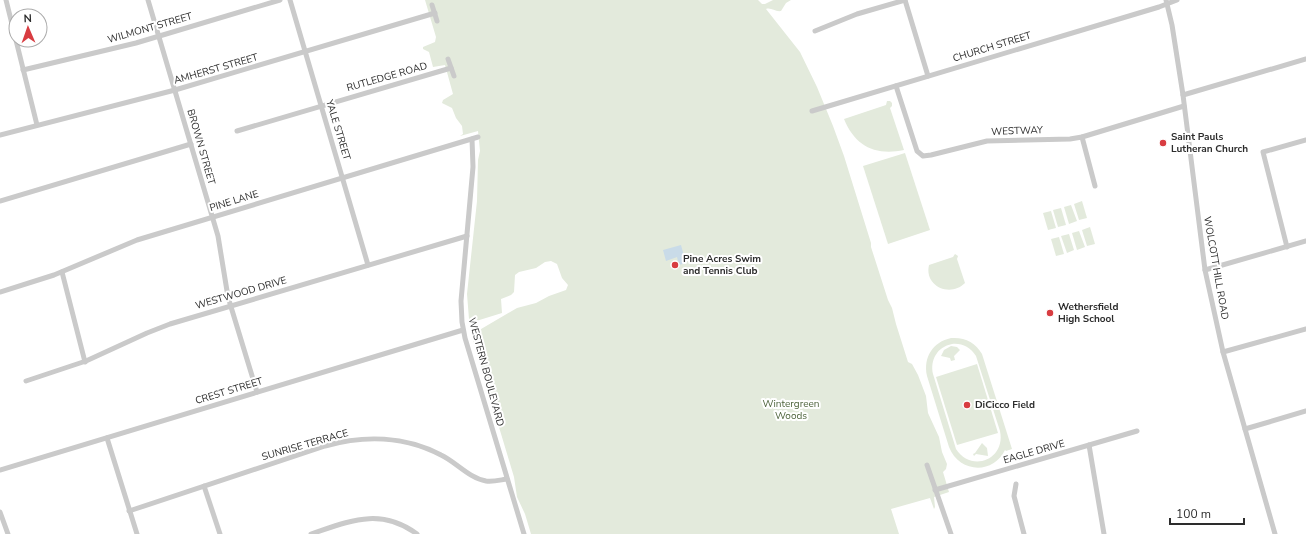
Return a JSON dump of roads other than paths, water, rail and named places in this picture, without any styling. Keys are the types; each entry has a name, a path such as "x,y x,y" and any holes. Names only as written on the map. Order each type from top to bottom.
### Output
{"street":[{"path":"6,0 37,126"},
{"name":"BROWN STREET","path":"148,0 220,244 225,285 257,392"},
{"name":"WILMONT STREET","path":"23,70 136,43 280,0"},
{"name":"YALE STREET","path":"290,0 368,265"},
{"path":"815,31 857,14 905,0 928,76"},
{"name":"CHURCH STREET","path":"812,111 1166,2 1177,0"},
{"name":"WOLCOTT HILL ROAD","path":"1166,2 1184,106 1205,270 1223,352 1275,534"},
{"path":"432,5 437,21"},
{"name":"AMHERST STREET","path":"0,135 175,90 435,13"},
{"path":"448,59 454,76"},
{"path":"1182,95 1306,59"},
{"name":"RUTLEDGE ROAD","path":"237,131 451,68"},
{"name":"WESTWAY","path":"896,86 917,151 923,156 987,141 1070,139 1082,137 1184,106"},
{"path":"1082,137 1095,186"},
{"name":"PINE LANE","path":"0,292 62,272 133,241 475,138"},
{"name":"WESTERN BOULEVARD","path":"475,138 461,301 463,330 524,534"},
{"path":"1287,246 1263,152 1306,140"},
{"path":"0,201 191,144"},
{"name":"WESTWOOD DRIVE","path":"26,381 85,362 158,328 467,236"},
{"path":"1205,270 1306,241"},
{"path":"62,272 85,362"},
{"path":"1223,352 1306,329"},
{"name":"CREST STREET","path":"0,470 463,330"},
{"path":"1245,429 1306,412"},
{"name":"EAGLE DRIVE","path":"935,490 1137,431"},
{"path":"107,438 137,534"},
{"name":"SUNRISE TERRACE","path":"129,510 325,446 344,441 363,439 388,439 408,442 442,455 481,480 491,481 507,479"},
{"path":"1089,445 1104,534"},
{"path":"927,465 951,534"},
{"path":"1016,484 1014,496 1024,534"},
{"path":"204,486 220,534"},
{"path":"0,512 8,534"},
{"path":"311,534 349,521 370,518 391,521 403,525 417,534"}],"water":[{"path":"681,245 686,263 679,265 677,257 666,261 663,250"}],"place":[{"name":"Saint Pauls Lutheran Church","path":"1163,143"},
{"name":"Pine Acres Swim and Tennis Club","path":"675,265"},
{"name":"Wethersfield High School","path":"1050,313"},
{"name":"DiCicco Field","path":"967,405"}],"park label":[{"name":"Wintergreen Woods","path":"791,410"}]}
